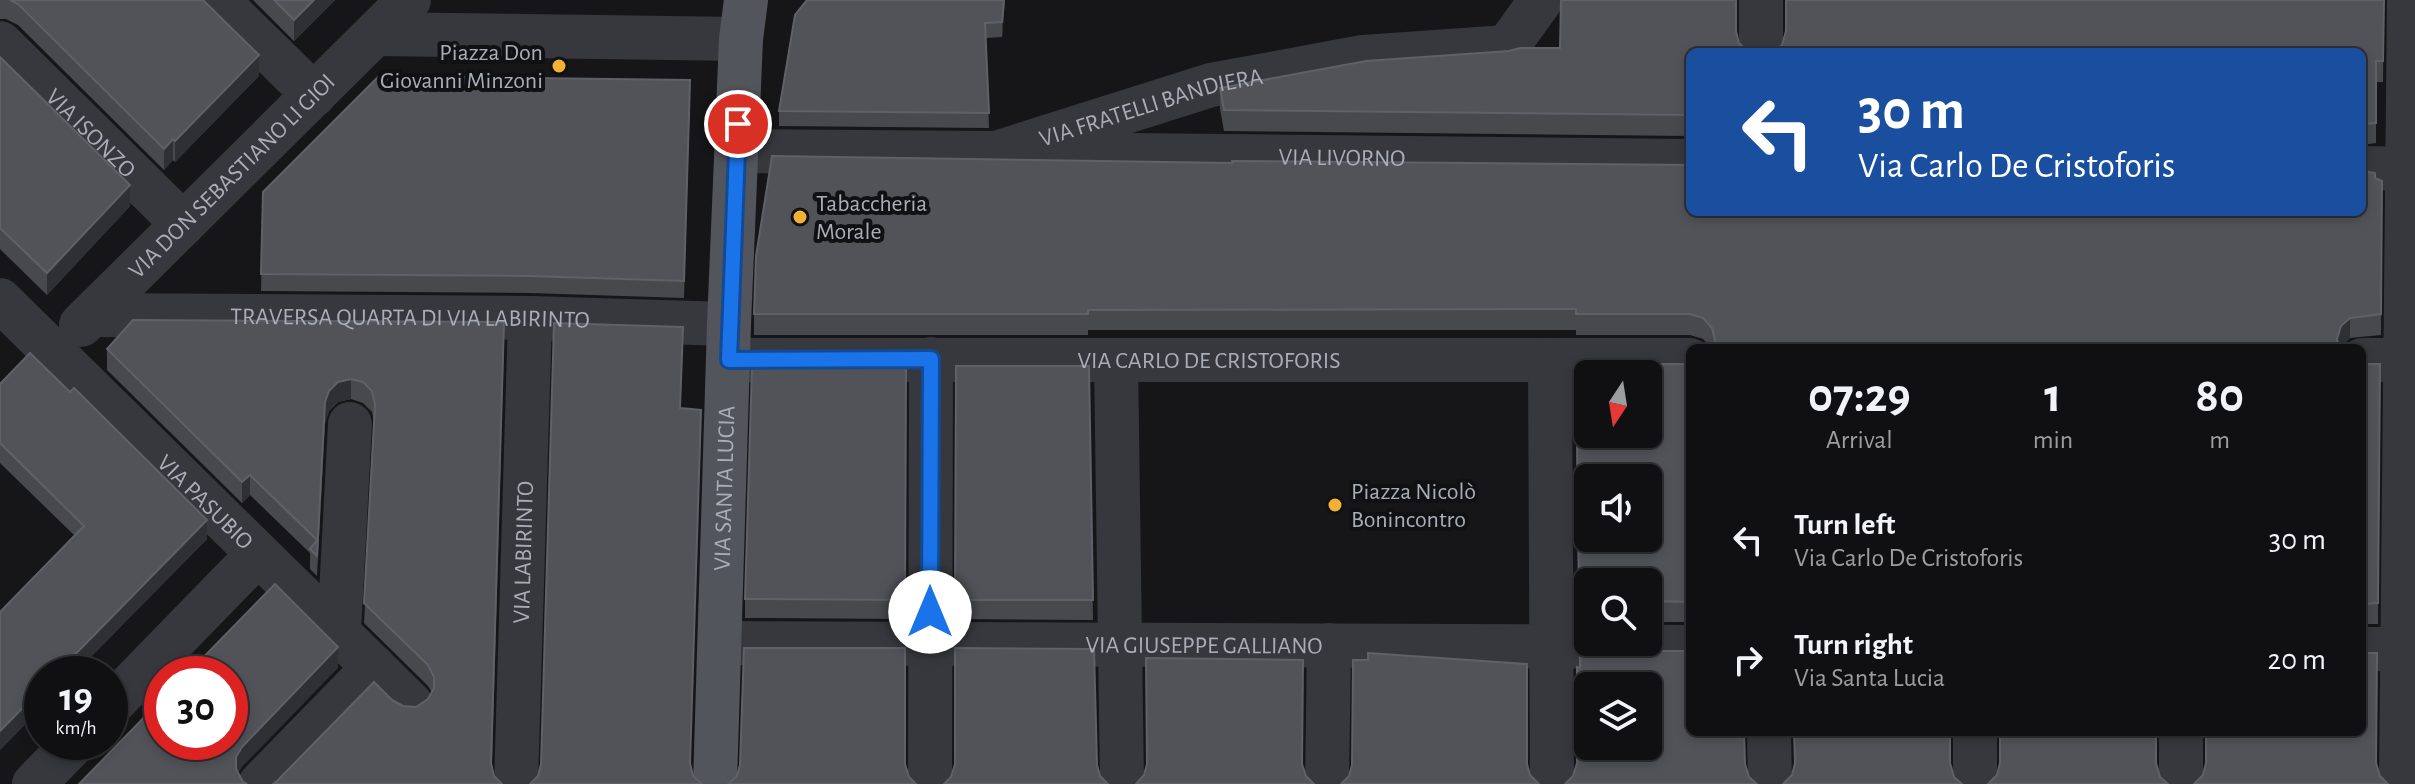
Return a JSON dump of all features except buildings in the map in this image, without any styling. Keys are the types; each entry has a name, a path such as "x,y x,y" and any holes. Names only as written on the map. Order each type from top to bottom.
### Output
{"main road":[{"name":"VIA SANTA LUCIA","path":"715,784 729,342 744,20"}],"street":[{"path":"217,0 314,95"},
{"name":"VIA DON SEBASTIANO LI GIOI","path":"53,352 409,0"},
{"name":"VIA FRATELLI BANDIERA","path":"738,151 996,153 1211,85 1363,57 1507,47 1541,0"},
{"path":"1761,0 1761,48"},
{"path":"2401,784 2393,649 2411,169 2409,0"},
{"path":"375,34 744,20"},
{"name":"VIA ISONZO","path":"0,43 183,224"},
{"name":"VIA LIVORNO","path":"996,153 1686,161"},
{"path":"2366,168 2411,169"},
{"name":"VIA PASUBIO","path":"0,300 410,703"},
{"name":"TRAVERSA QUARTA DI VIA LABIRINTO","path":"92,315 530,318 729,342"},
{"name":"VIA LABIRINTO","path":"516,784 530,318"},
{"name":"VIA CARLO DE CRISTOFORIS","path":"729,342 931,359 1686,360"},
{"path":"930,784 931,359"},
{"path":"1116,360 1122,784"},
{"path":"1550,360 1552,784"},
{"path":"2366,360 2406,360"},
{"path":"339,632 350,424"},
{"path":"128,688 258,554"},
{"name":"VIA GIUSEPPE GALLIANO","path":"720,643 1686,647"},
{"path":"1327,784 1329,645"},
{"path":"260,784 374,667"},
{"path":"1769,736 1770,784"},
{"path":"1975,736 1975,784"},
{"path":"2181,736 2181,784"},
{"path":"34,784 57,760"}],"place":[{"name":"Piazza Don Giovanni Minzoni","path":"559,66"},
{"name":"Tabaccheria Morale","path":"800,217"},
{"name":"Piazza Nicolò Bonincontro","path":"1335,505"}],"route":[{"path":"738,124 729,360 931,359 930,612"}]}
